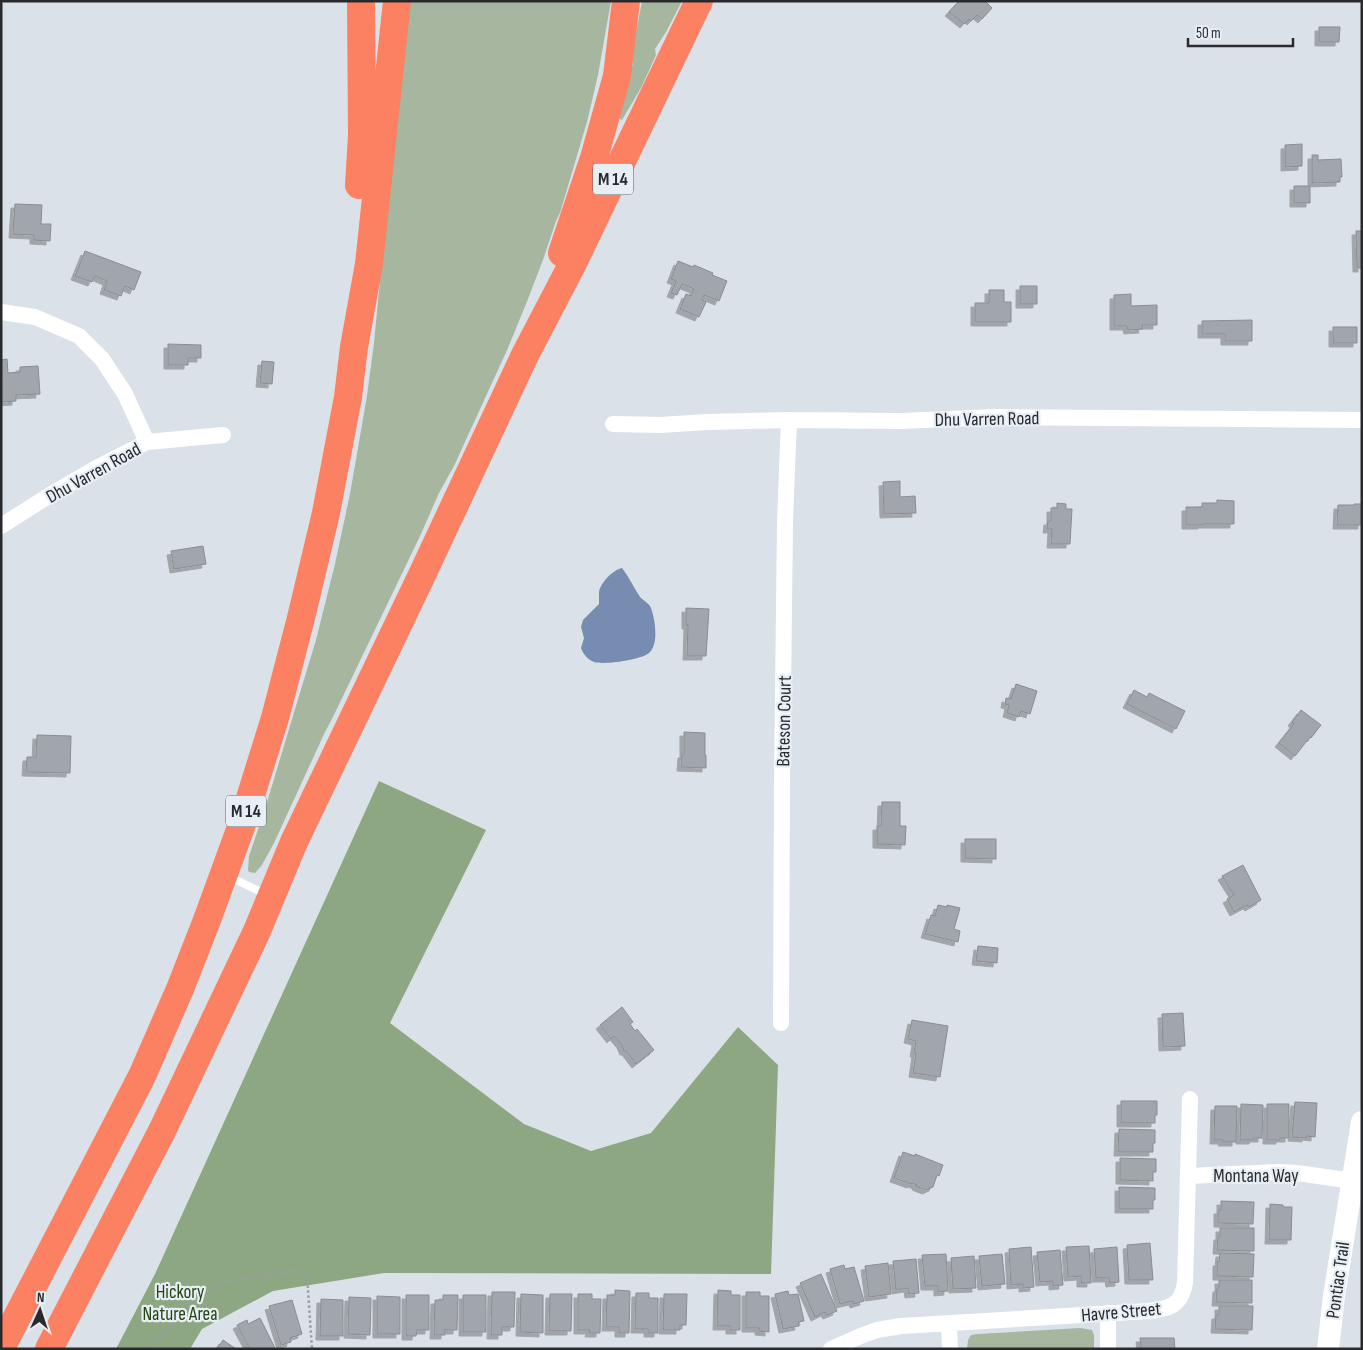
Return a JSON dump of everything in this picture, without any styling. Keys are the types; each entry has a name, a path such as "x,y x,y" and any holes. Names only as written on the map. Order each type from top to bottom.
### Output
{"highway":[{"path":"354,347 355,264 362,135 361,1"},
{"name":"M 14","path":"1,1348 142,1076 180,989 242,827 275,718 326,513 348,397 354,347 369,264 397,1"},
{"path":"525,355 594,158 617,76 626,1"},
{"name":"M 14","path":"49,1349 162,1131 256,931 294,842 525,355 573,263 699,1"}],"main road":[{"name":"Pontiac Trail","path":"1328,1349 1334,1296 1362,1122"}],"street":[{"path":"1,312 36,317 79,336 102,358 125,394 146,442"},
{"name":"Dhu Varren Road","path":"613,424 660,425 789,420 900,421 996,416 1362,420"},
{"name":"Bateson Court","path":"781,1023 785,522 789,420"},
{"name":"Dhu Varren Road","path":"1,526 100,466 146,442 222,435"},
{"name":"Havre Street","path":"831,1349 863,1334 901,1326 1161,1310 1173,1305 1182,1296 1185,1283 1190,1099"},
{"name":"Montana Way","path":"1188,1176 1278,1172 1352,1181"},
{"path":"1108,1313 1108,1349"},
{"path":"949,1323 950,1349"}],"lane":[{"path":"224,874 271,897"}],"path":[{"path":"154,1349 157,1342 188,1303 210,1290 230,1281 301,1270 307,1276 312,1349"}],"green space":[{"path":"407,1 611,1 598,75 587,122 560,213 508,348 454,466 439,493 274,843 262,865 255,873 249,872 249,856 316,640 350,494 374,343"},
{"path":"642,1 682,1 655,49 656,55 641,88 622,120 620,119 620,111 629,67 633,65 632,54"},
{"name":"Hickory Nature Area","path":"379,781 486,830 390,1023 524,1124 591,1151 651,1133 738,1027 778,1065 771,1274 384,1273 273,1291 202,1329 190,1349 116,1349 155,1274"},
{"path":"1080,1328 1092,1330 1094,1349 967,1349 968,1340 971,1335"}],"water":[{"path":"622,568 640,597 651,608 655,624 655,643 650,652 640,657 614,662 594,662 586,656 581,648 584,638 581,627 583,620 599,604 600,588 608,577"}],"building":[{"path":"959,1 985,1 992,8 982,19 977,15 971,21 969,19 964,24 949,12"},
{"path":"1319,27 1340,27 1339,42 1319,42"},
{"path":"1302,144 1302,166 1285,167 1285,145"},
{"path":"1312,155 1318,155 1318,160 1341,159 1342,177 1340,177 1340,182 1312,183"},
{"path":"1294,186 1310,186 1310,203 1294,203"},
{"path":"15,204 42,205 41,224 51,224 50,241 34,240 34,235 13,234"},
{"path":"1356,231 1362,231 1362,268 1357,268"},
{"path":"85,251 141,272 134,290 125,286 121,296 104,290 107,281 95,276 92,282 75,276"},
{"path":"678,261 693,267 694,265 727,281 719,301 704,295 702,300 706,302 699,317 680,309 686,294 691,296 694,289 682,284 677,295 671,293 676,281 671,279"},
{"path":"1020,286 1037,286 1037,304 1020,304"},
{"path":"989,290 1004,290 1004,302 1011,302 1011,322 975,322 975,303 989,303"},
{"path":"1131,294 1131,306 1157,305 1157,325 1142,325 1143,329 1128,330 1127,326 1114,326 1114,295"},
{"path":"1252,320 1252,341 1225,341 1225,334 1202,334 1202,321"},
{"path":"1333,327 1357,327 1357,343 1333,343"},
{"path":"168,344 201,345 201,358 188,358 188,365 168,365"},
{"path":"7,359 8,373 20,372 20,367 38,366 40,394 16,395 16,401 1,402 1,360"},
{"path":"262,361 274,362 272,384 260,383"},
{"path":"900,481 900,497 915,496 916,513 884,514 883,482"},
{"path":"1217,500 1234,501 1234,524 1186,525 1186,507 1202,507 1202,503 1217,503"},
{"path":"1057,503 1066,504 1066,509 1072,509 1070,544 1051,544 1052,529 1047,529 1048,521 1051,521 1051,508 1057,508"},
{"path":"1362,504 1362,525 1337,525 1338,505"},
{"path":"203,546 206,564 174,569 171,551"},
{"path":"686,608 709,609 706,656 687,656 688,625 686,625"},
{"path":"1016,684 1037,691 1030,714 1021,711 1019,717 1007,713 1009,705 1005,704 1006,698 1011,699"},
{"path":"1134,690 1147,697 1149,693 1185,711 1176,729 1127,704"},
{"path":"1301,710 1321,725 1295,756 1279,743 1294,724 1292,722"},
{"path":"684,732 705,733 706,768 681,767 682,754 684,754"},
{"path":"37,735 71,736 70,773 26,772 27,757 36,757"},
{"path":"882,802 900,802 900,826 906,826 905,845 877,844 877,826 881,826"},
{"path":"965,839 996,839 996,859 965,858"},
{"path":"1243,865 1261,900 1249,907 1247,905 1234,912 1227,899 1234,895 1222,876"},
{"path":"938,905 960,908 954,929 960,931 958,942 925,934 931,915 935,916"},
{"path":"978,946 998,948 997,963 976,961"},
{"path":"622,1007 633,1022 630,1024 635,1031 637,1029 654,1050 636,1064 614,1036 611,1039 600,1025"},
{"path":"1183,1013 1185,1046 1163,1047 1162,1014"},
{"path":"912,1020 948,1026 940,1077 913,1073 916,1041 908,1039"},
{"path":"1121,1101 1157,1101 1155,1123 1121,1123"},
{"path":"1295,1102 1317,1103 1315,1137 1292,1137"},
{"path":"1241,1104 1263,1105 1262,1138 1240,1140"},
{"path":"1267,1104 1289,1104 1289,1138 1267,1140"},
{"path":"1215,1106 1237,1106 1236,1142 1214,1140"},
{"path":"1119,1129 1155,1130 1153,1152 1118,1152"},
{"path":"903,1152 915,1156 915,1154 943,1165 933,1187 926,1190 912,1183 894,1178"},
{"path":"1120,1158 1156,1159 1156,1172 1153,1172 1153,1181 1120,1180"},
{"path":"1119,1187 1155,1188 1153,1209 1119,1209"},
{"path":"1221,1201 1254,1202 1253,1224 1218,1223 1218,1210 1221,1210"},
{"path":"1270,1204 1292,1207 1291,1240 1269,1240"},
{"path":"1220,1228 1254,1228 1254,1251 1217,1250"},
{"path":"1150,1243 1153,1280 1129,1280 1127,1245"},
{"path":"1089,1246 1091,1283 1081,1283 1081,1276 1068,1277 1066,1247"},
{"path":"1031,1247 1034,1287 1023,1288 1023,1284 1011,1285 1009,1249"},
{"path":"1117,1247 1119,1282 1110,1283 1109,1278 1096,1278 1094,1249"},
{"path":"1060,1250 1063,1285 1053,1286 1053,1281 1040,1282 1037,1252"},
{"path":"1220,1253 1254,1254 1253,1277 1217,1276 1217,1262 1219,1262"},
{"path":"946,1254 948,1291 938,1292 938,1286 925,1286 922,1255"},
{"path":"1002,1254 1005,1284 982,1286 979,1256"},
{"path":"974,1256 976,1288 953,1289 951,1258"},
{"path":"916,1259 919,1293 909,1294 908,1288 896,1290 893,1261"},
{"path":"888,1263 891,1294 869,1297 865,1266"},
{"path":"844,1265 845,1269 854,1267 864,1301 854,1304 853,1301 840,1304 830,1269"},
{"path":"821,1274 837,1311 827,1315 825,1312 815,1317 800,1283"},
{"path":"1219,1280 1252,1280 1252,1303 1216,1302"},
{"path":"615,1290 630,1291 629,1333 619,1333 619,1327 606,1327 607,1295 615,1295"},
{"path":"718,1290 731,1291 731,1295 740,1295 740,1330 730,1330 730,1326 717,1326"},
{"path":"788,1291 789,1295 798,1294 804,1321 798,1322 799,1326 783,1329 775,1294"},
{"path":"492,1292 515,1292 514,1327 502,1327 502,1335 491,1335"},
{"path":"746,1292 760,1292 760,1296 769,1296 769,1332 759,1331 759,1328 746,1328"},
{"path":"636,1293 649,1293 649,1298 658,1298 658,1333 648,1333 648,1329 635,1329"},
{"path":"521,1294 543,1295 543,1333 520,1332"},
{"path":"550,1294 572,1294 571,1331 549,1331"},
{"path":"578,1294 592,1294 592,1299 601,1299 600,1333 589,1333 590,1330 578,1330"},
{"path":"664,1294 687,1294 686,1325 680,1325 680,1330 663,1330"},
{"path":"406,1295 429,1295 429,1330 417,1330 416,1336 406,1336"},
{"path":"443,1295 458,1295 457,1330 445,1330 445,1335 434,1335 435,1300 443,1300"},
{"path":"463,1295 486,1295 486,1332 463,1332"},
{"path":"377,1296 400,1297 400,1334 377,1334"},
{"path":"349,1297 371,1298 370,1335 348,1334"},
{"path":"321,1299 343,1300 343,1336 320,1336"},
{"path":"292,1300 302,1334 290,1338 291,1342 281,1345 269,1306"},
{"path":"1219,1306 1253,1306 1252,1330 1215,1329 1216,1315 1219,1315"},
{"path":"260,1318 275,1348 273,1349 250,1349 237,1325 247,1320 248,1324"},
{"path":"1140,1338 1174,1338 1175,1349 1139,1349 1141,1347"},
{"path":"223,1340 236,1349 217,1349"}]}
